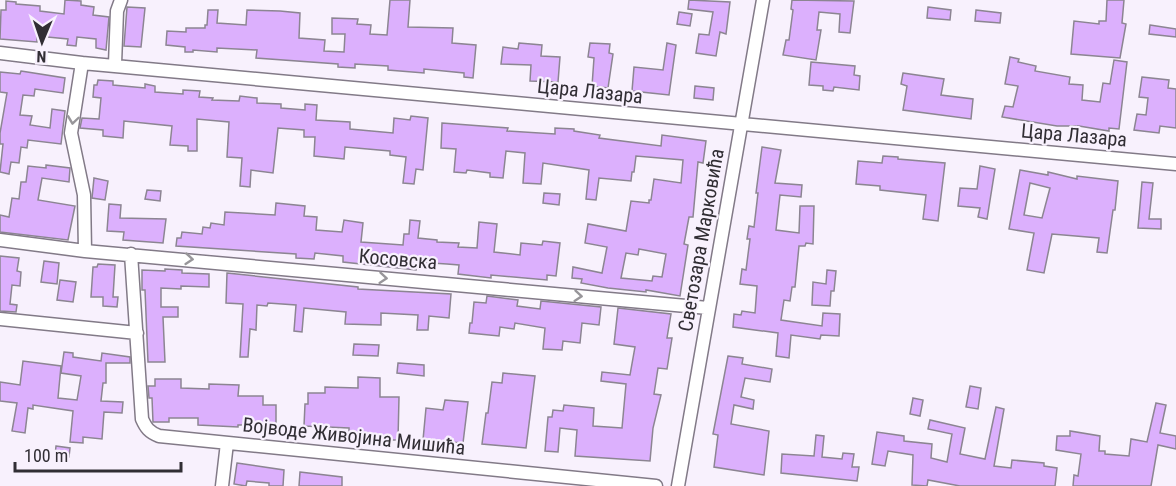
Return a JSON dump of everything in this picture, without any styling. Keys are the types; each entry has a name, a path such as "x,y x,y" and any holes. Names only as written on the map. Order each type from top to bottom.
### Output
{"street":[{"path":"115,64 117,11 121,0"},
{"name":"Светозара Марковића","path":"678,486 763,0"},
{"name":"Цара Лазара","path":"0,53 82,63 115,64 742,125 1176,164"},
{"path":"82,63 71,133 84,195 85,251"},
{"name":"Косовска","path":"0,240 85,251 708,308"},
{"name":"Војводе Живојина Мишића","path":"131,254 142,419 147,429 159,436 656,486"},
{"path":"0,319 137,333"},
{"path":"222,486 227,443"}],"building":[{"path":"65,0 81,1 81,5 94,7 93,15 109,17 106,50 96,48 96,39 77,37 76,46 67,45 68,39 37,36 37,42 0,39 1,10 6,10 6,1 40,6 40,11 64,14"},
{"path":"390,0 410,0 408,27 453,28 452,43 476,45 473,78 464,77 464,73 424,69 424,73 388,70 388,66 355,64 355,68 338,67 338,64 256,58 257,50 217,48 217,52 193,50 193,52 185,52 185,47 166,45 167,31 186,32 186,28 205,28 208,10 218,10 217,23 246,25 247,10 280,11 300,13 299,38 325,40 324,51 344,52 345,34 332,34 332,18 358,19 357,24 371,25 370,34 387,35"},
{"path":"689,0 730,2 726,34 720,32 716,56 696,53 699,34 709,35 713,12 688,9"},
{"path":"792,0 854,1 850,33 839,32 840,14 819,12 817,30 821,30 816,60 783,55 786,40 789,40"},
{"path":"1107,0 1124,0 1122,23 1126,24 1120,58 1071,54 1074,21 1099,24 1099,21 1106,21"},
{"path":"127,7 145,8 141,47 124,46"},
{"path":"928,7 951,10 950,20 927,18"},
{"path":"976,10 1001,13 1000,23 975,21"},
{"path":"679,12 692,14 690,26 677,24"},
{"path":"1150,25 1176,29 1176,37 1149,34"},
{"path":"519,43 542,45 541,56 560,57 558,82 530,81 531,65 501,64 503,47 518,49"},
{"path":"590,43 610,44 609,53 613,54 608,88 592,86 594,58 588,57"},
{"path":"667,43 676,45 669,95 632,91 634,67 663,70"},
{"path":"1010,57 1019,59 1018,62 1036,66 1035,71 1070,77 1069,84 1083,85 1082,100 1100,102 1103,83 1110,84 1114,60 1127,62 1119,129 1109,128 1109,131 1079,126 1057,126 1002,117 1005,106 1013,107 1018,86 1005,84"},
{"path":"811,62 855,66 854,75 860,76 859,90 834,87 833,91 823,90 823,86 809,85"},
{"path":"21,71 65,78 63,93 35,89 34,96 23,95 20,115 32,116 30,125 50,128 52,109 65,111 61,144 28,140 27,148 21,147 19,163 11,162 9,174 0,172 3,144 0,144 0,133 7,93 0,92 0,72 20,74"},
{"path":"903,73 944,79 941,95 973,99 971,119 903,110 907,86 901,84"},
{"path":"1142,77 1169,80 1168,88 1176,89 1176,128 1160,126 1159,133 1134,130 1137,114 1146,115 1148,98 1139,97"},
{"path":"98,80 113,81 113,85 145,88 145,84 155,86 155,92 183,94 183,90 200,91 199,97 213,98 212,100 239,101 240,96 257,98 257,103 281,104 281,108 305,110 305,104 317,105 316,120 350,122 350,129 393,133 394,118 410,120 411,116 428,118 423,170 416,169 414,184 403,183 406,157 390,155 390,151 345,147 344,159 314,156 315,137 304,137 304,130 278,128 273,173 251,170 250,187 240,186 242,158 227,157 229,122 197,119 197,151 188,151 188,146 170,145 172,126 124,121 123,138 103,136 103,130 80,128 82,118 99,119 101,98 93,97 94,85 97,85"},
{"path":"695,86 714,88 713,100 694,98"},
{"path":"442,123 555,134 555,128 574,129 574,131 600,135 599,138 661,146 662,135 706,141 703,163 698,162 693,217 689,217 684,244 688,245 680,296 646,290 646,292 608,288 581,283 582,279 572,278 573,267 602,273 607,247 585,243 588,224 626,231 631,201 649,203 654,179 681,183 683,160 636,156 631,181 599,178 596,200 586,199 589,170 543,163 541,184 523,183 525,153 506,151 503,178 490,177 490,173 467,170 466,173 454,172 456,149 441,148","holes":["639,249 666,254 662,277 653,276 652,281 621,278 626,253 638,255"]},
{"path":"762,147 781,150 775,183 802,185 801,197 780,195 776,230 799,233 800,206 814,206 813,244 806,243 805,246 799,246 795,287 792,287 790,301 784,300 781,320 822,326 823,313 840,314 839,336 821,335 820,339 791,335 789,358 776,356 778,333 733,327 734,314 741,315 742,311 755,313 757,286 740,284 742,269 746,270 750,239 747,239 749,226 754,227"},
{"path":"883,156 945,163 938,221 923,219 926,195 880,190 880,186 856,184 858,161 882,163"},
{"path":"46,165 70,168 69,182 42,178 38,200 75,206 68,240 0,232 0,215 9,217 12,198 19,199 21,182 26,182 28,166 46,168"},
{"path":"980,166 995,169 987,219 978,217 980,208 958,206 960,188 977,189"},
{"path":"1020,170 1048,175 1048,172 1077,179 1077,176 1118,181 1107,253 1097,252 1099,238 1052,234 1044,273 1027,270 1034,233 1009,229","holes":["1030,183 1050,188 1042,218 1024,215"]},
{"path":"94,178 108,181 105,200 92,198"},
{"path":"1142,182 1153,183 1149,219 1161,219 1161,229 1138,228"},
{"path":"147,190 161,191 160,201 145,199"},
{"path":"544,193 560,194 559,205 543,203"},
{"path":"276,203 305,206 304,216 317,217 316,230 342,232 344,220 363,223 361,242 403,245 404,234 409,234 410,220 420,221 418,238 459,243 458,247 477,248 479,222 497,224 494,252 520,255 521,243 542,245 543,241 560,243 556,276 547,275 547,280 491,275 491,278 458,274 459,265 416,262 416,270 343,262 343,256 315,253 314,259 296,258 296,254 176,246 177,238 181,238 182,232 202,234 203,227 210,228 211,223 224,225 225,212 275,215"},
{"path":"109,204 121,205 120,218 166,219 163,243 123,240 124,232 107,231"},
{"path":"0,256 19,258 17,271 21,272 20,286 12,285 10,304 17,305 16,312 0,311"},
{"path":"44,261 59,263 57,284 41,282"},
{"path":"98,264 115,265 113,297 118,297 117,307 103,306 103,297 91,297 93,267 97,267"},
{"path":"165,269 182,270 182,273 209,274 209,287 161,288 161,307 178,307 178,317 163,317 165,362 148,362 142,270 165,271"},
{"path":"827,270 836,271 830,306 812,305 813,282 826,284"},
{"path":"227,273 358,287 358,289 451,294 449,318 429,316 428,330 417,330 418,315 381,313 381,325 345,324 346,312 304,308 302,332 294,331 296,305 268,303 267,306 257,305 256,330 250,329 248,357 240,357 243,304 226,303"},
{"path":"60,280 76,282 73,302 57,300"},
{"path":"487,296 518,300 517,306 540,309 541,301 601,307 599,325 582,323 580,343 563,341 562,350 543,349 545,328 515,323 514,329 500,327 499,336 469,333 474,302 486,303"},
{"path":"618,308 671,314 667,338 672,338 667,369 658,368 654,394 661,395 653,428 650,461 575,456 577,430 560,428 558,452 545,451 548,417 552,417 553,410 563,411 564,405 594,408 593,426 622,428 626,384 601,381 602,372 630,375 635,347 614,344"},
{"path":"354,344 379,345 378,356 353,355"},
{"path":"64,352 73,353 73,357 101,361 102,353 130,357 130,363 106,363 106,383 103,383 101,401 123,402 122,413 104,412 102,439 83,437 83,443 70,442 73,411 33,405 33,409 28,408 25,433 12,431 17,403 0,401 0,382 20,385 23,361 61,366 58,398 77,400 81,376 61,373"},
{"path":"728,356 743,358 742,364 772,369 770,382 745,378 741,397 754,400 753,409 734,405 731,424 769,431 764,475 714,467 718,435 713,434"},
{"path":"398,363 424,365 424,376 397,373"},
{"path":"503,373 535,376 526,448 482,444 492,382 502,383"},
{"path":"358,377 380,378 380,397 399,397 398,440 383,440 383,437 349,433 349,428 304,426 308,393 325,393 325,387 358,388"},
{"path":"155,379 181,379 181,388 209,389 209,384 239,385 238,396 263,396 263,405 276,405 276,428 261,428 261,425 238,425 238,427 198,425 198,418 169,418 169,422 153,422 152,398 149,398 148,386 155,386"},
{"path":"970,386 981,388 978,409 966,407"},
{"path":"913,398 923,400 920,416 910,414"},
{"path":"445,400 468,402 463,443 423,440 426,408 443,410"},
{"path":"1156,403 1166,405 1160,433 1176,436 1176,449 1158,445 1151,486 1073,486 1074,475 1078,476 1081,454 1056,450 1057,436 1070,436 1070,431 1100,436 1099,451 1105,451 1105,454 1129,456 1131,439 1147,442"},
{"path":"996,407 1004,409 994,466 1011,468 1012,460 1044,463 1044,466 1057,468 1055,486 960,486 928,480 927,486 912,485 913,455 888,451 885,466 872,464 877,432 904,436 904,441 932,444 931,458 947,462 952,434 928,429 930,420 965,428 960,454 985,459"},
{"path":"816,435 824,436 822,457 842,459 843,453 854,454 852,467 859,467 857,481 781,473 782,454 814,456"},
{"path":"56,446 70,448 69,457 55,455"},
{"path":"237,463 284,470 283,486 269,486 269,483 247,481 246,486 234,484"},
{"path":"300,472 342,477 342,486 299,486"}]}
